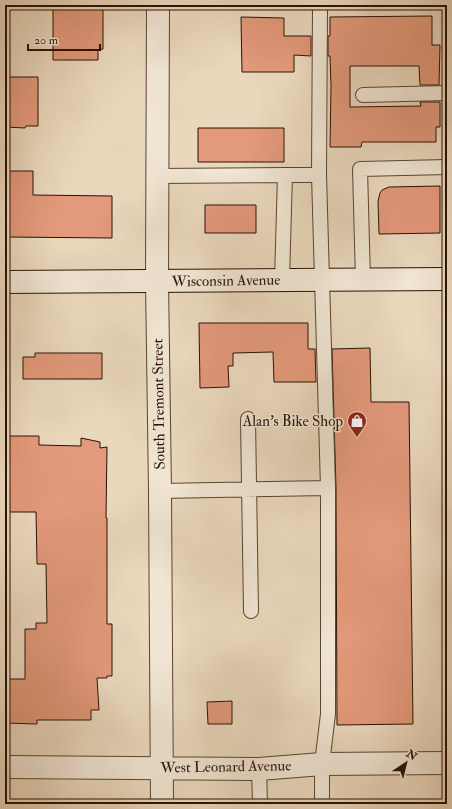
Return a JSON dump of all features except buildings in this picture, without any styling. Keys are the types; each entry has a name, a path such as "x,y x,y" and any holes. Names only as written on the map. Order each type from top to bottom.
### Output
{"street":[{"name":"South Tremont Street","path":"158,5 157,281 162,804"},
{"name":"Wisconsin Avenue","path":"5,282 447,279"},
{"name":"West Leonard Avenue","path":"5,767 259,769 322,764 447,763"}],"lane":[{"path":"320,5 319,175 328,488 328,714 322,764 322,804"},
{"path":"363,94 447,93"},
{"path":"363,280 360,169 447,167"},
{"path":"282,280 285,175"},
{"path":"158,176 319,175"},
{"path":"248,419 252,611"},
{"path":"160,491 328,488"},
{"path":"259,769 260,804"}],"place":[{"name":"Alan's Bike Shop","path":"357,438"}]}
